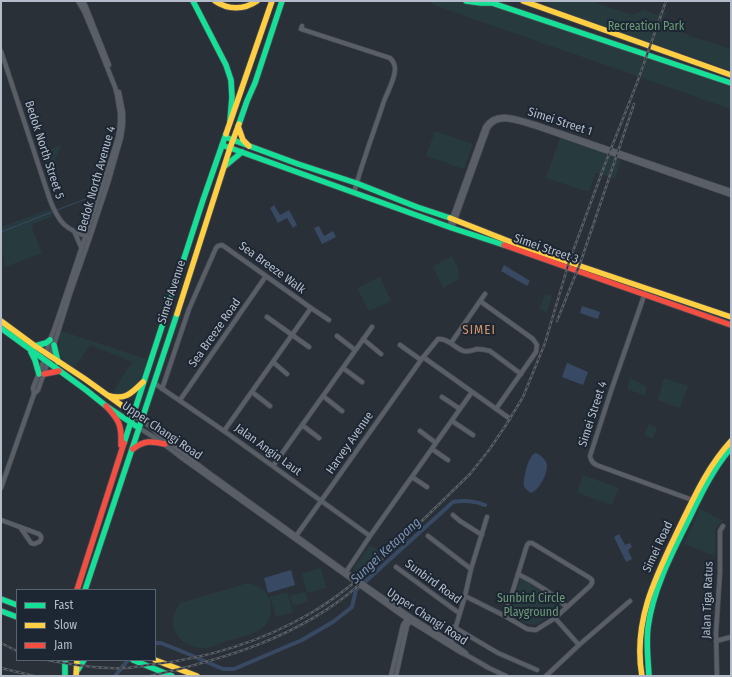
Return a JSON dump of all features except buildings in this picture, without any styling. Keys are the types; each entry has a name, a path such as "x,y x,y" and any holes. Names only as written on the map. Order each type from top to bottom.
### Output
{"main road":[{"path":"193,1 226,65 231,80 232,97 230,121"},
{"path":"214,1 218,4 231,8 242,8 254,4 257,1"},
{"name":"Simei Avenue","path":"77,589 203,200 272,1"},
{"name":"Simei Avenue","path":"85,589 230,148 255,83 282,1"},
{"path":"466,1 481,3 488,2 731,83"},
{"path":"523,1 679,58 731,75"},
{"path":"533,1 552,11"},
{"path":"238,126 242,140 249,146"},
{"name":"Simei Street 3","path":"225,137 454,219 521,246 731,317"},
{"name":"Simei Street 3","path":"222,145 337,187 731,325"},
{"path":"224,168 242,152"},
{"path":"335,177 338,182 337,187"},
{"name":"Upper Changi Road","path":"1,321 33,348 46,362 139,428"},
{"name":"Upper Changi Road","path":"1,328 33,348 48,355 85,379 142,420"},
{"path":"50,340 33,348 35,361 41,374 60,371"},
{"path":"54,346 58,362"},
{"path":"107,395 111,397 128,396 134,392 144,380"},
{"path":"106,406 119,421 121,426 122,436 120,459"},
{"path":"132,449 138,444 148,441 164,444"},
{"name":"Simei Road","path":"649,676 647,638 654,598 670,557 695,501 701,483 722,450 731,441"},
{"name":"Simei Road","path":"642,676 640,664 640,641 649,596 654,580 695,501 720,460 731,448"},
{"path":"1,599 16,605"},
{"path":"1,611 16,617"},
{"path":"156,660 197,676"},
{"path":"65,661 65,676"},
{"path":"76,674 77,661"},
{"path":"76,674 83,661"},
{"path":"136,661 172,676"}],"street":[{"name":"Bedok North Avenue 4","path":"48,355 54,346 115,148 120,125 120,113 113,81 86,16 78,1"},
{"name":"Bedok North Avenue 4","path":"1,488 34,394 33,388 46,362 50,340 81,248 88,237 121,138 123,112 119,90 83,1"},
{"path":"302,26 300,29 390,58 395,66 391,84 356,183 354,193"},
{"name":"Bedok North Street 5","path":"1,51 52,206 57,217 65,226 75,233 88,237"},
{"name":"Simei Street 1","path":"454,219 485,127 492,119 500,116 508,116 538,125 731,191"},
{"name":"Simei Street 1","path":"451,227 488,128 493,122 501,119 508,119 537,128 731,195"},
{"path":"75,233 81,248"},
{"name":"Sea Breeze Walk","path":"162,389 189,309 218,246 222,245 329,320"},
{"name":"Sea Breeze Road","path":"180,400 266,276"},
{"name":"Simei Street 4","path":"647,288 590,456 594,464 695,501"},
{"path":"485,294 451,343 463,351 478,349 490,351 521,374"},
{"path":"480,302 533,339 537,345 536,352 496,409"},
{"path":"224,431 311,308"},
{"path":"267,316 309,347"},
{"path":"274,466 372,327"},
{"path":"337,336 355,350"},
{"name":"Harvey Avenue","path":"295,536 435,342 442,338 451,343"},
{"path":"363,339 381,354"},
{"path":"400,344 509,418"},
{"path":"273,362 287,374"},
{"path":"343,368 362,382"},
{"name":"Jalan Angin Laut","path":"154,383 274,466 370,536"},
{"path":"252,392 270,406"},
{"path":"345,573 472,392"},
{"path":"323,396 342,411"},
{"path":"442,397 460,409"},
{"name":"Upper Changi Road","path":"142,420 205,470 345,573 460,652 506,676"},
{"path":"452,421 473,435"},
{"path":"302,425 319,438"},
{"name":"Upper Changi Road","path":"139,428 295,536"},
{"path":"420,431 436,443"},
{"path":"432,449 448,460"},
{"path":"412,477 428,488"},
{"path":"453,515 482,535"},
{"name":"Sunbird Road","path":"449,643 456,627 487,516"},
{"path":"1,520 20,527 39,534 41,535 40,542 34,544 31,543 20,527"},
{"name":"Jalan Tiga Ratus","path":"717,676 716,641 720,572 720,531 723,526"},
{"path":"428,536 471,569"},
{"path":"465,596 527,629 536,630 555,618 590,586 592,580 532,543 529,544 527,545 504,616"},
{"name":"Sunbird Road","path":"396,567 459,613"},
{"path":"518,574 529,579 557,597 567,607"},
{"path":"546,676 630,601"},
{"path":"391,676 403,625 410,618"},
{"path":"396,676 410,618"},
{"path":"555,618 579,646"},
{"path":"456,627 498,653 537,670"},
{"path":"716,641 731,637"}],"green space":[{"path":"433,1 464,1 484,3 731,84 731,109 431,4"},
{"name":"Recreation Park","path":"541,1 591,1 632,15 645,10 659,16 661,11 666,12 663,22 666,25 690,36 731,49 731,71 563,14"},
{"path":"435,131 473,144 464,169 426,156"},
{"path":"560,138 621,160 615,179 596,173 589,192 546,178"},
{"path":"61,145 49,177 41,153"},
{"path":"50,209 53,216 31,225 42,253 5,267 1,248 1,227"},
{"path":"452,256 458,267 459,279 443,288 433,266"},
{"path":"380,277 391,301 369,311 357,288"},
{"path":"545,294 552,296 547,312 539,309"},
{"path":"61,331 147,359 143,373 137,385 127,392 120,394 112,393 132,362 90,345 74,368 68,364 61,356 59,348"},
{"path":"630,378 646,386 646,396 627,389"},
{"path":"664,378 688,386 680,408 658,400"},
{"path":"649,424 657,428 653,438 644,435"},
{"path":"583,475 619,488 612,505 577,493"},
{"path":"699,508 723,521 715,528 715,556 684,544 698,514"},
{"path":"370,545 381,552 359,572 353,569"},
{"path":"321,568 326,588 307,593 302,573"},
{"name":"Sunbird Circle Playground","path":"521,578 563,606 536,625 527,624 509,614"},
{"path":"248,583 256,585 264,591 271,604 270,618 261,629 248,635 206,648 193,647 183,642 179,638 173,623 175,613 180,603"},
{"path":"287,592 293,612 276,617 270,597"},
{"path":"305,592 308,602 293,606 290,596"}],"water":[{"path":"274,205 280,215 289,210 297,225 293,228 287,218 278,223 270,208"},
{"path":"319,226 324,236 333,231 336,237 322,244 314,228"},
{"path":"504,265 530,281 527,286 501,271"},
{"path":"582,306 600,312 598,319 580,313"},
{"path":"567,363 588,372 583,385 562,377"},
{"path":"535,453 545,460 547,470 540,486 531,493 524,487 524,478 528,463 532,455"},
{"path":"619,534 625,545 630,543 632,547 628,550 632,559 626,562 614,537"},
{"path":"291,570 295,585 268,593 264,578"}],"waterway":[{"path":"57,210 94,196"},
{"path":"1,232 52,212"},
{"name":"Sungei Ketapang","path":"156,643 161,643 223,669 234,669 302,640 333,622 352,607 356,590 453,502 469,501 485,505"},
{"name":"Sungei Ketapang","path":"115,676 127,661"}],"railway":[{"path":"54,661 95,667 126,668 211,654 272,633 311,613 353,584 392,550 470,474 489,450 523,397 545,343 569,262 637,83 666,1"},
{"path":"557,321 581,261 634,104"},
{"path":"150,676 206,662 260,644 312,619 359,585"},
{"path":"1,643 16,650"},
{"path":"1,668 34,676"}],"traffic: fast":[{"path":"193,1 226,65 231,80 232,97 230,121"},
{"path":"239,124 255,83 282,1"},
{"path":"466,1 490,3"},
{"path":"486,1 731,83"},
{"path":"124,443 226,134"},
{"path":"225,137 450,218"},
{"path":"222,145 452,228 504,245"},
{"path":"225,166 242,152"},
{"path":"85,589 177,314"},
{"path":"1,328 106,406 139,428"},
{"path":"35,346 46,343 50,340"},
{"path":"54,345 58,362"},
{"path":"31,352 39,374"},
{"path":"649,676 647,645 648,627 650,613 659,585 670,558 703,491 713,473 731,448"},
{"path":"1,599 16,605"},
{"path":"1,611 16,617"},
{"path":"65,661 65,676"},
{"path":"77,671 83,661"},
{"path":"135,661 172,676"}],"traffic: slow":[{"path":"215,1 225,6 236,8 247,6 257,1"},
{"path":"226,134 272,1"},
{"path":"523,1 731,75"},
{"path":"177,314 239,124"},
{"path":"238,126 243,140 249,146"},
{"path":"450,218 521,246 731,317"},
{"path":"1,321 142,420"},
{"path":"107,395 113,397 123,397 131,393 143,382"},
{"path":"642,676 640,655 641,635 649,596 664,559 692,500 716,460 731,441"},
{"path":"156,660 197,676"},
{"path":"76,676 77,661"}],"traffic: jam":[{"path":"504,245 731,325"},
{"path":"44,374 59,371"},
{"path":"106,406 119,423 121,445"},
{"path":"133,449 148,442 165,444"},
{"path":"77,589 124,443"}],"district":[{"name":"SIMEI","path":"479,330"}]}
